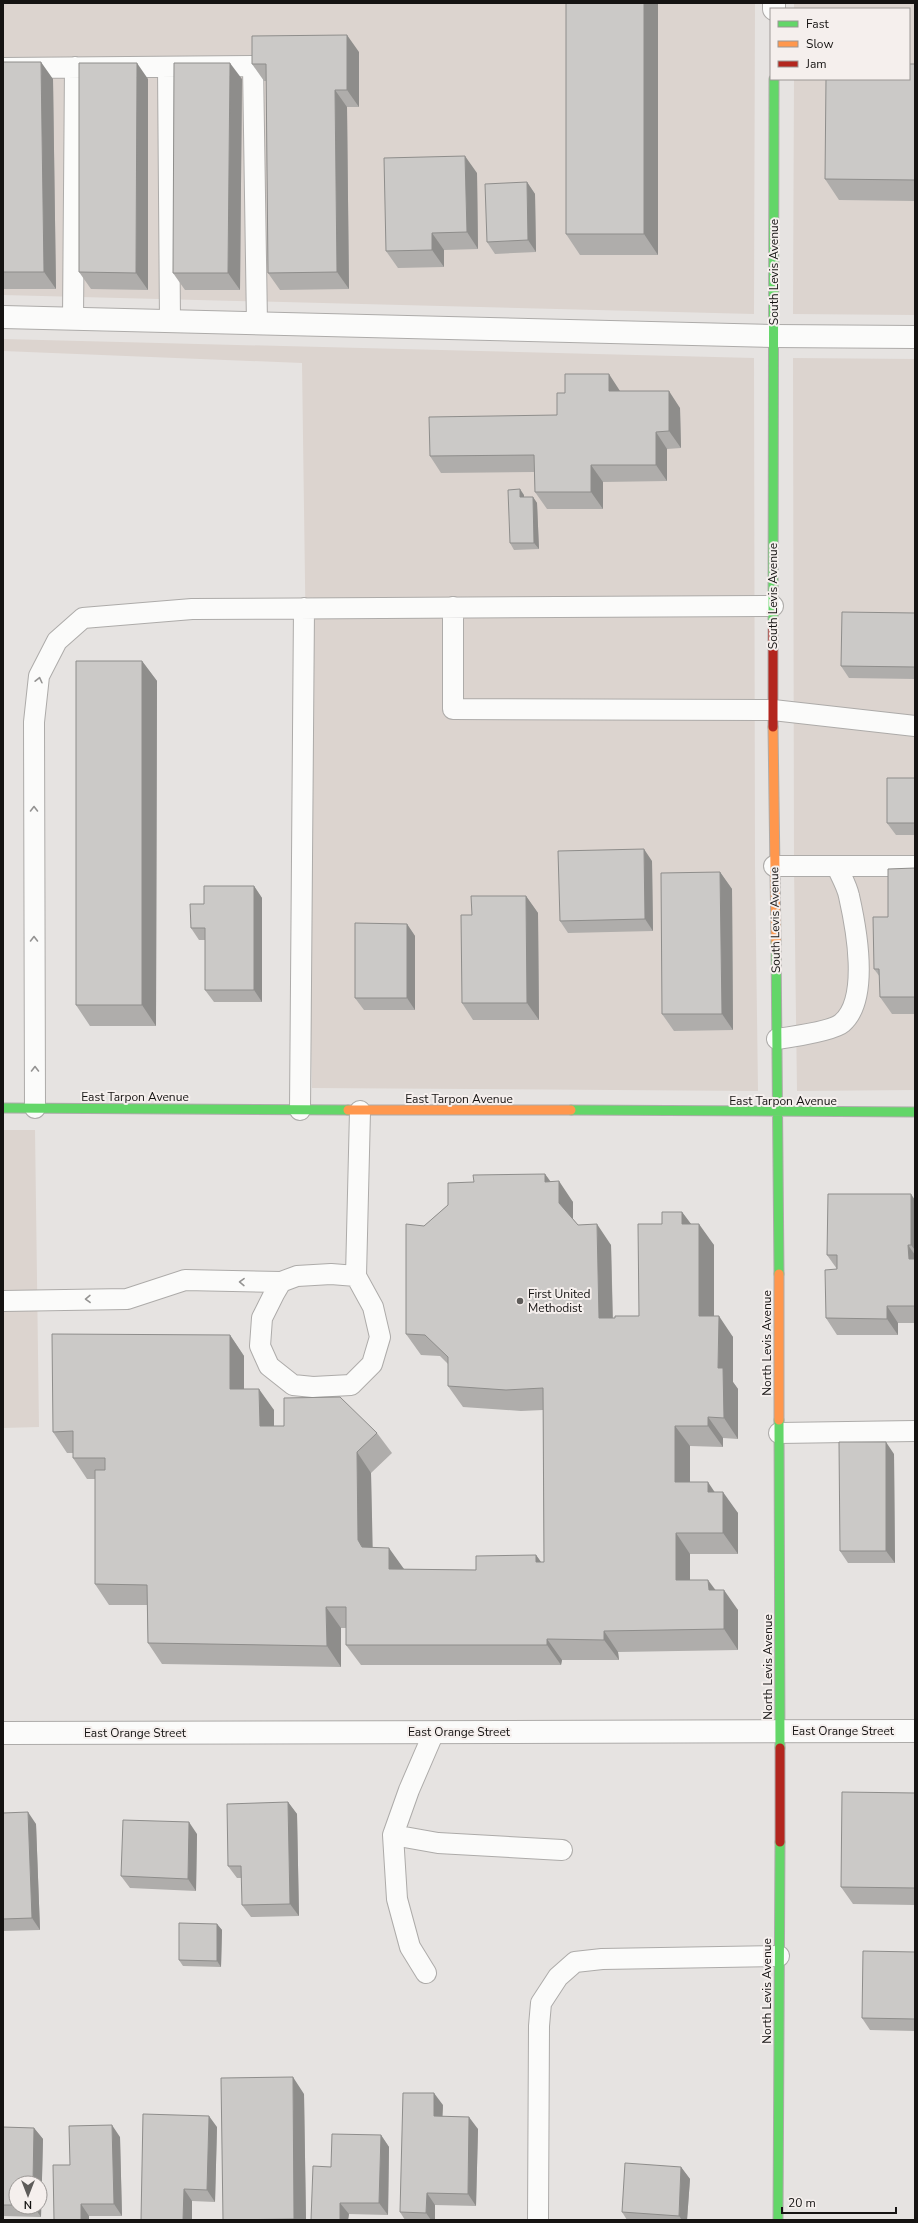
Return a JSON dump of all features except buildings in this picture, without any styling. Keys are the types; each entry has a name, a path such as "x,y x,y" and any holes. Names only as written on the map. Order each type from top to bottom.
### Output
{"street":[{"name":"South Levis Avenue","path":"774,80 773,710 778,1113"},
{"path":"3,317 774,336 915,337"},
{"name":"East Tarpon Avenue","path":"3,1108 778,1113 915,1112"},
{"name":"North Levis Avenue","path":"778,1113 780,1731 778,2220"},
{"name":"East Orange Street","path":"3,1733 915,1731"}],"lane":[{"path":"3,68 253,66 257,324"},
{"path":"73,319 75,67"},
{"path":"168,67 170,322"},
{"path":"35,1108 34,722 39,676 57,641 83,618 192,609 773,606"},
{"path":"453,607 453,709 773,710 915,726"},
{"path":"300,1110 304,608"},
{"path":"774,866 915,866"},
{"path":"777,1039 805,1035 842,1024 854,1006 859,976 856,936 849,894 838,867"},
{"path":"281,1282 262,1318 260,1346 269,1366 293,1384 313,1387 351,1384 372,1364 380,1337 373,1307 356,1276 360,1111"},
{"path":"3,1301 127,1299 185,1280 281,1282 297,1276 331,1274 356,1276"},
{"path":"779,1432 915,1431"},
{"path":"426,1973 410,1947 397,1899 393,1835 409,1790 434,1732"},
{"path":"393,1835 438,1843 562,1850"},
{"path":"538,2220 539,2026 541,2003 558,1977 574,1962 602,1959 779,1956"}],"shaded area":[{"path":"3,3 755,3 754,314 3,295"},
{"path":"794,3 915,3 915,315 793,314 794,80 910,80 910,8 794,8"},
{"path":"3,339 754,358 755,866 758,1091 312,1088 302,363 3,351"},
{"path":"793,358 915,359 915,1090 797,1091 794,866"},
{"path":"3,1130 35,1130 39,1427 3,1428"}],"traffic: fast":[{"path":"773,626 774,80"},
{"path":"776,942 779,1274"},
{"path":"3,1108 348,1110"},
{"path":"571,1110 915,1112"},
{"path":"779,1420 780,1748"},
{"path":"778,2220 780,1842"}],"traffic: slow":[{"path":"773,727 776,942"},
{"path":"348,1110 571,1110"},
{"path":"779,1274 779,1420"}],"traffic: jam":[{"path":"773,626 773,727"},
{"path":"780,1748 780,1842"}],"place":[{"name":"First United Methodist","path":"520,1301"}]}
